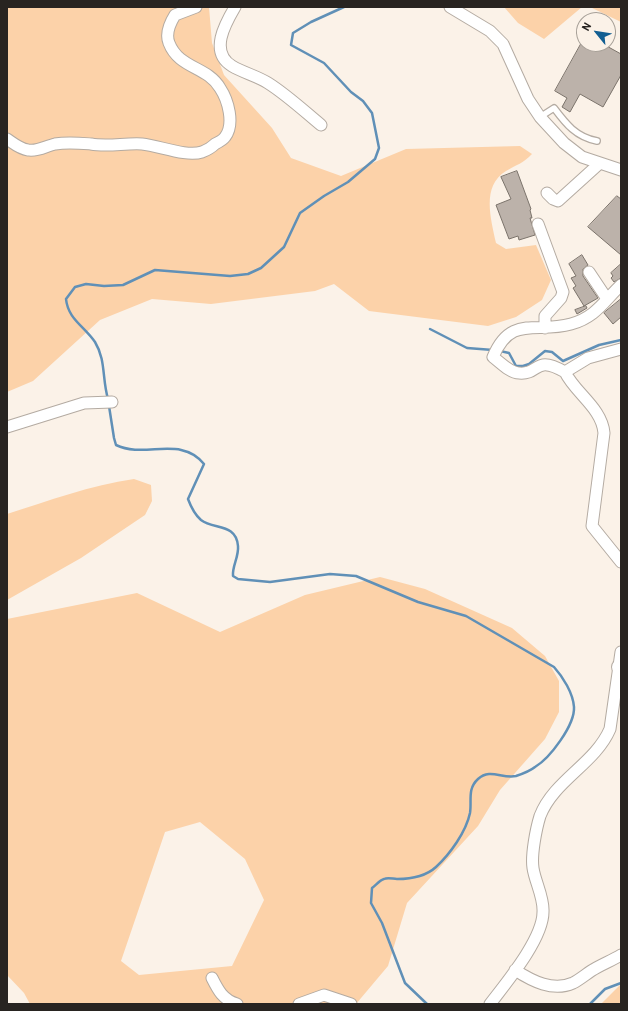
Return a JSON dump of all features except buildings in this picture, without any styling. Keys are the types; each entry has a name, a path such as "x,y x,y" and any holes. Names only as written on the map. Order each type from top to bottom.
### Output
{"street":[{"path":"7,139 30,151 54,144 74,142 96,145 145,145 189,152 202,152 210,148 225,137 230,125 229,112 225,98 213,78 180,60 172,50 167,38 168,29 176,15 196,7"},
{"path":"235,7 220,39 221,52 224,58 233,67 260,77 279,90 321,125"},
{"path":"450,7 490,31 503,44 528,99 540,117 574,152 582,157 621,170"},
{"path":"547,193 553,199 558,201 600,163"},
{"path":"538,224 562,292 561,298 545,316 545,328"},
{"path":"589,272 607,299"},
{"path":"621,285 607,299 603,306 590,316 572,324 545,328 524,328 505,336 493,357 513,371 519,373 526,372 541,364 549,364 565,372 569,380 601,419 603,425 592,526 621,562"},
{"path":"565,372 588,358 621,349"},
{"path":"7,427 84,404 109,402"},
{"path":"490,1004 536,938 544,913 533,867 533,856 540,817 549,800 598,750 605,740 610,729 620,668 621,652"},
{"path":"515,970 526,977 547,986 558,987 572,983 592,970 621,955"},
{"path":"212,978 220,994 225,999 237,1004"},
{"path":"299,1004 324,995 351,1004"}],"lane":[{"path":"540,117 554,108 566,124 580,136 597,141"}],"shaded area":[{"path":"7,7 209,7 212,43 224,75 272,128 291,158 341,176 406,149 520,146 532,154 523,162 498,177 493,185 491,194 490,214 496,243 506,249 536,245 551,280 542,300 516,317 488,326 369,311 334,284 315,291 211,304 152,299 100,320 33,381 7,392"},
{"path":"504,7 582,7 544,39 518,23"},
{"path":"590,7 621,7 621,22 616,20 616,12 600,12"},
{"path":"134,479 151,485 152,501 145,515 81,558 7,600 7,514 86,489"},
{"path":"380,577 425,589 512,628 545,656 559,681 559,712 545,739 500,790 478,826 407,903 388,966 356,1004 30,1004 24,993 7,975 7,619 137,593 220,632 305,595","holes":["200,822 245,859 264,900 232,966 139,975 121,961 165,832"]},
{"path":"621,984 621,1004 601,1004"}],"waterway":[{"path":"108,399 101,356 95,342 73,317 67,306 66,299 75,287 86,284 104,286 123,285 155,270 230,276 248,274 261,268 284,247 300,213 324,196 348,182 375,159 379,148 372,113 363,101 351,92 324,63 291,45 293,33 311,22 344,7"},
{"path":"430,329 467,348 493,350"},
{"path":"500,351 509,353 516,366 523,366 529,364 545,351 552,352 563,361 599,345 621,340"},
{"path":"109,406 116,445 127,449 174,449 185,451 195,455 204,464 188,499 196,515 201,520 229,530 236,539 238,550 233,576 238,579 270,582 330,574 356,576 418,602 466,616 554,667 567,686 572,696 574,707 573,714 566,732 548,756 541,763 516,776 511,777 487,774 478,779 472,787 470,813 465,828 457,842 441,862 432,870 418,877 407,879 386,878 381,880 372,888 371,903 382,923 405,983 427,1004"},
{"path":"590,1004 605,989 621,983"}]}
